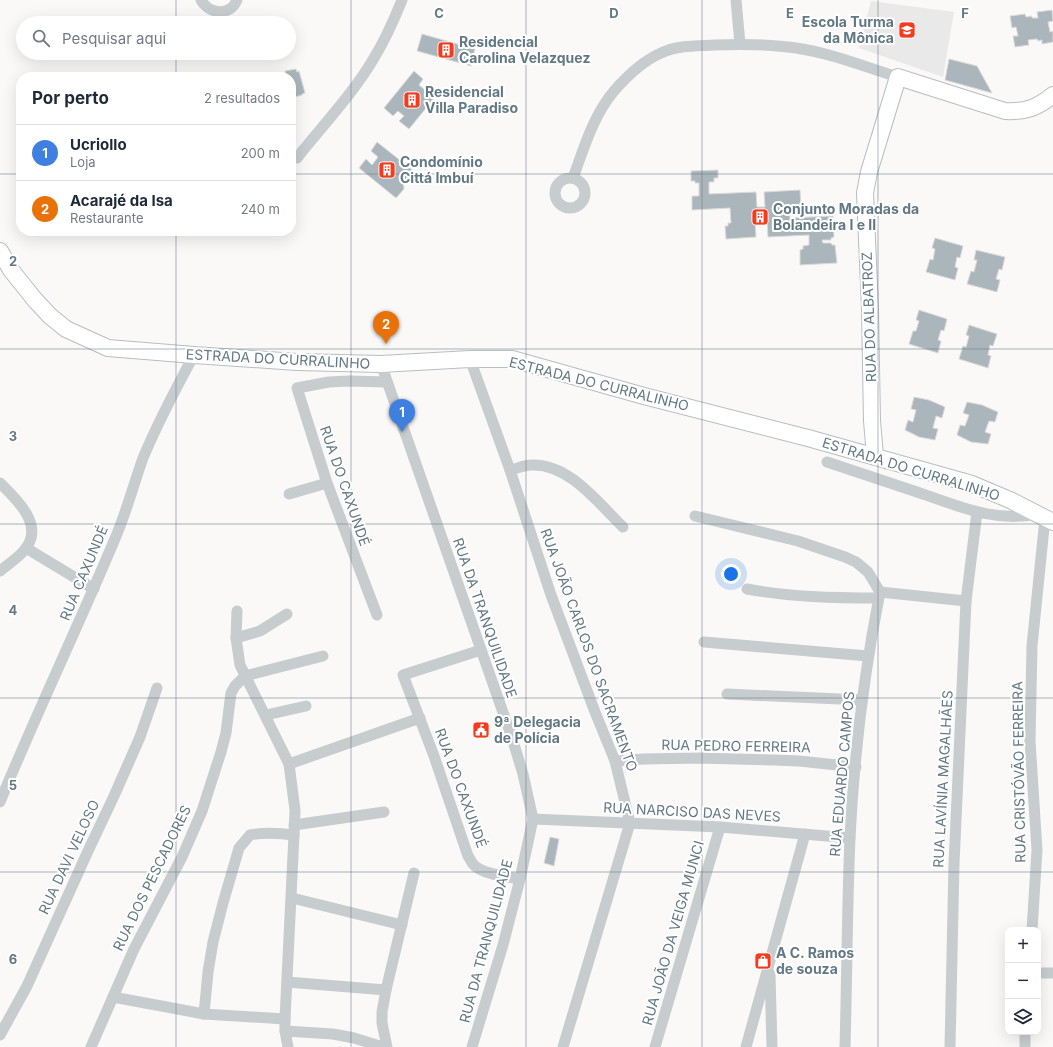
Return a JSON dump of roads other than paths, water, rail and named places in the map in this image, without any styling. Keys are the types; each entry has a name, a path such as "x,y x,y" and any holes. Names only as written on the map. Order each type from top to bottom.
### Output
{"street":[{"path":"201,0 208,9 214,12 226,11 232,8 237,0"},
{"path":"297,158 351,90 374,58 390,30 402,0"},
{"path":"736,0 740,44"},
{"path":"573,178 598,115 614,91 637,68 662,52 675,48 740,44 798,48 849,61 1005,111 1019,112 1034,108 1044,103 1053,95"},
{"name":"RUA DO ALBATROZ","path":"875,456 872,421 870,308 865,193 869,172 898,77"},
{"name":"ESTRADA DO CURRALINHO","path":"0,251 11,270 50,316 66,328 108,348 297,362 381,364 470,359 512,360 875,456 991,491 1045,518"},
{"name":"RUA CAXUNDÉ","path":"0,802 118,532 143,459 164,410 194,355"},
{"name":"RUA JOÃO CARLOS DO SACRAMENTO","path":"470,359 510,470 551,595 615,761 630,823"},
{"name":"RUA DA TRANQUILIDADE","path":"381,364 513,741 523,774 533,819 520,879 503,945 472,1047"},
{"name":"RUA DO CAXUNDÉ","path":"377,615 327,483 297,388 348,381 387,382"},
{"path":"827,462 976,512 1009,517 1024,516 1045,518"},
{"path":"510,470 530,465 542,466 558,471 590,493 623,527"},
{"path":"0,483 14,496 27,513 32,524 32,536 26,548 0,570"},
{"path":"290,494 327,483"},
{"name":"RUA LAVÍNIA MAGALHÃES","path":"950,1047 954,864 966,601 976,512"},
{"path":"695,516 798,541 845,557 856,562 868,572 879,595"},
{"name":"RUA CRISTÓVÃO FERREIRA","path":"1032,927 1037,850 1030,741 1032,646 1045,518"},
{"path":"26,548 94,589"},
{"path":"747,589 768,593 808,596 879,595 966,601"},
{"name":"RUA EDUARDO CAMPOS","path":"846,1047 850,838 862,700 879,595"},
{"path":"237,611 236,638 240,665 289,764 294,798 292,898 285,1019 285,1031 288,1047"},
{"path":"236,638 260,631 287,614"},
{"path":"704,642 868,656"},
{"name":"RUA DO CAXUNDÉ","path":"481,650 403,675 447,791 468,856 473,865 493,874 520,879"},
{"path":"245,676 323,656"},
{"name":"RUA DOS PESCADORES","path":"91,1047 134,949 182,857 194,830 213,779 221,752 226,733 231,694 235,686 245,676"},
{"name":"RUA DAVI VELOSO","path":"0,1035 27,986 84,858 135,750 157,688"},
{"path":"727,694 862,700"},
{"path":"266,715 306,706"},
{"path":"289,764 420,718"},
{"name":"RUA PEDRO FERREIRA","path":"615,761 698,758 799,761 856,767"},
{"path":"204,1014 208,972 213,942 230,876 239,848 250,835 260,833 279,833 384,812"},
{"name":"RUA NARCISO DAS NEVES","path":"533,819 720,827 850,838"},
{"path":"563,1047 630,823"},
{"name":"RUA JOÃO DA VEIGA MUNCI","path":"655,1047 720,827"},
{"path":"746,1047 805,834"},
{"path":"386,1047 382,1023 386,990 414,872"},
{"path":"292,898 402,925"},
{"path":"769,964 772,1047"},
{"path":"1041,973 1053,974"},
{"path":"287,982 386,990"},
{"path":"113,997 204,1014 285,1019"},
{"path":"285,1031 333,1034 354,1038 383,1047"},
{"path":"1025,1035 1025,1047"}],"place":[{"name":"Escola Turma da Mônica","path":"907,30"},
{"name":"Residencial Carolina Velazquez","path":"446,50"},
{"name":"Residencial Villa Paradiso","path":"412,100"},
{"name":"Condomínio Cittá Imbuí","path":"387,170"},
{"name":"Conjunto Moradas da Bolandeira I e II","path":"760,217"},
{"name":"Acarajé da Isa","path":"386,344"},
{"name":"Ucriollo","path":"402,432"},
{"name":"9ª Delegacia de Polícia","path":"481,730"},
{"name":"A C. Ramos de souza","path":"763,961"}]}
